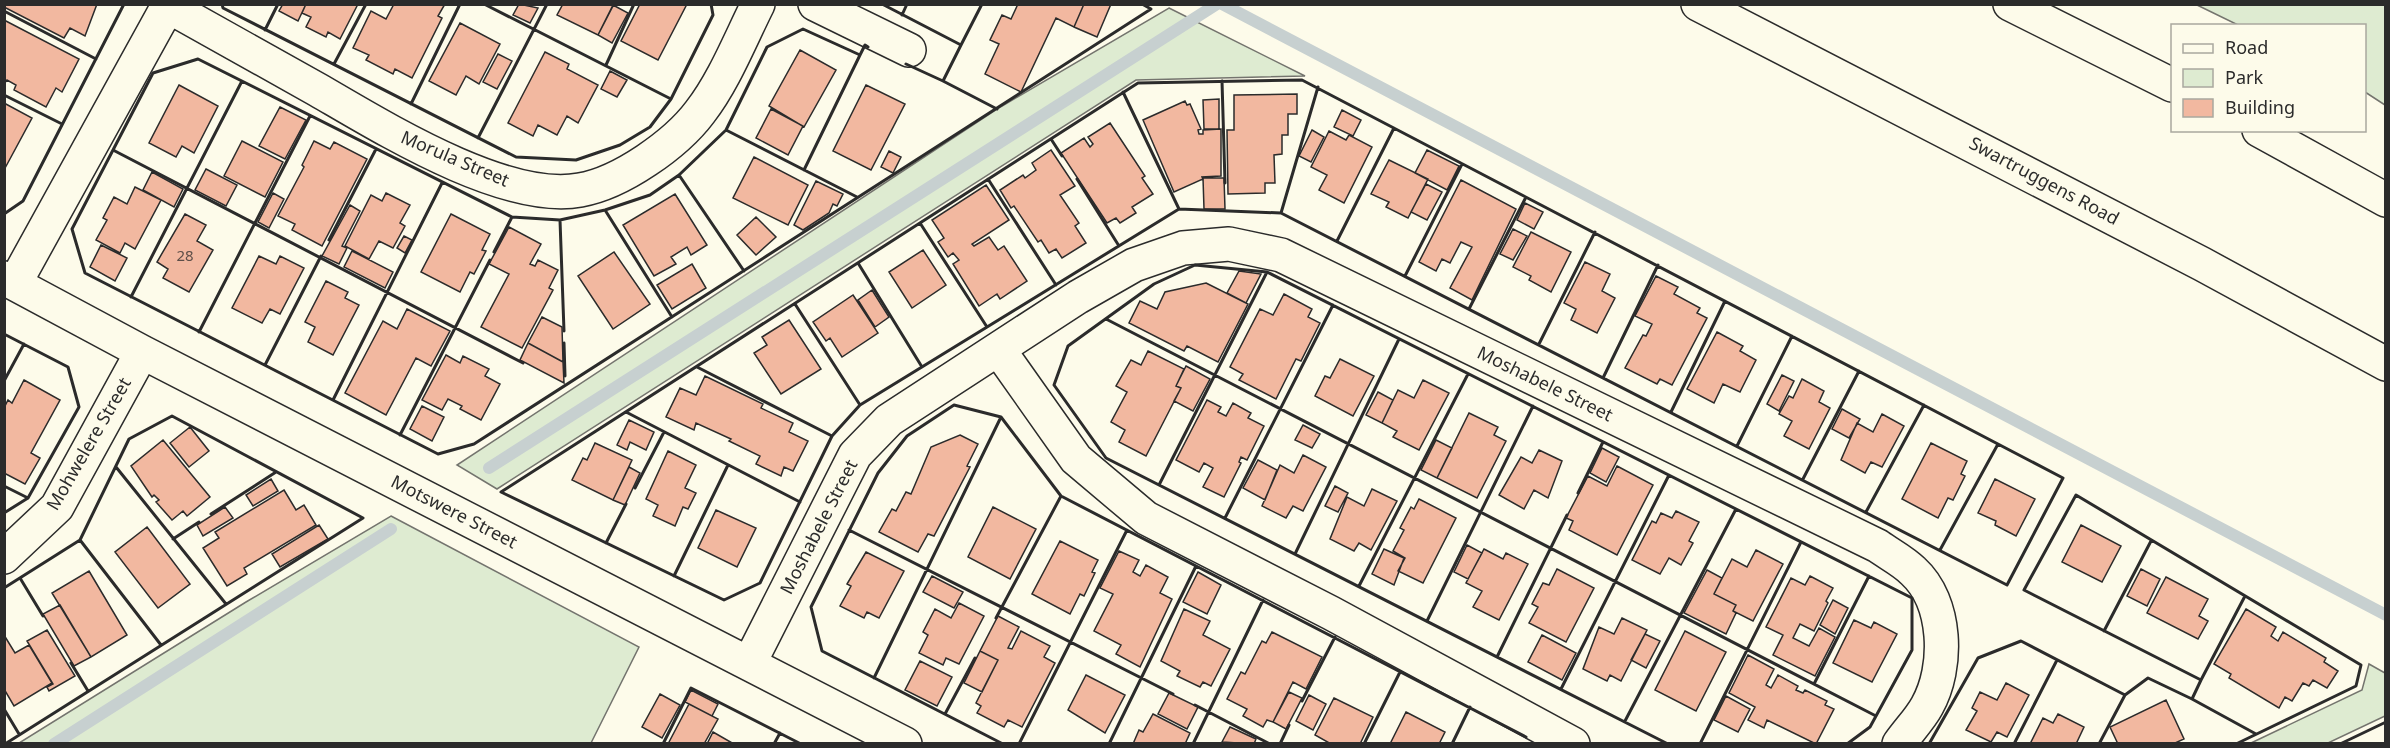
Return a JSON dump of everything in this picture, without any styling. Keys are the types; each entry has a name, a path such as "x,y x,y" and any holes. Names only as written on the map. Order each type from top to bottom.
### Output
{"street":[{"name":"Morula Street","path":"10,281 168,5 415,145 500,181 543,190 580,190 627,172 670,142 700,113 721,78 758,4"},
{"path":"814,4 909,50"},
{"name":"Swartruggens Road","path":"1698,4 2202,264 2385,364"},
{"path":"2010,4 2171,84"},
{"path":"2263,132 2385,200"},
{"name":"Moshabele Street","path":"750,662 855,455 889,420 1078,297 1125,271 1183,248 1229,244 1281,255 1878,546 1913,571 1934,600 1941,635 1939,672 1928,705 1899,744"},
{"name":"Motswere Street","path":"10,281 142,352 750,662 905,744"},
{"path":"999,350 1076,459 1146,518 1331,613 1573,744"},
{"name":"Mohwelere Street","path":"4,557 57,507 142,352"}],"green space":[{"path":"2197,5 2385,5 2385,105 2366,93 2366,24 2236,24"},
{"path":"1169,8 1305,76 1136,80 497,489 457,465 997,109"},
{"path":"391,516 639,647 591,743 19,743 246,602"},
{"path":"2369,664 2385,673 2385,716 2328,743 2251,743 2362,690"}],"building":[{"path":"4,4 97,4 85,36 70,28 64,38 4,7"},
{"path":"283,4 306,4 298,21 279,11"},
{"path":"306,4 358,4 340,39 328,32 326,37 306,27 311,17 302,13"},
{"path":"394,4 445,4 438,16 442,18 412,78 395,69 393,74 366,60 369,55 353,48 371,11 386,19"},
{"path":"519,4 538,8 530,23 513,15"},
{"path":"563,4 614,4 598,35 557,15"},
{"path":"640,4 687,4 658,60 621,41"},
{"path":"1018,4 1084,4 1074,27 1056,18 1021,92 985,74 999,44 990,40 1002,15 1011,19"},
{"path":"1084,4 1111,4 1097,37 1074,27"},
{"path":"613,5 628,13 612,43 598,35"},
{"path":"4,20 79,59 62,92 56,88 46,107 14,90 16,85 7,80 4,84"},
{"path":"460,23 500,44 479,84 466,76 456,95 429,81"},
{"path":"800,50 836,70 804,127 769,106"},
{"path":"545,52 569,64 567,69 598,85 578,123 567,116 557,135 538,125 533,136 508,123"},
{"path":"498,54 512,61 497,89 483,82"},
{"path":"610,71 627,80 617,97 601,89"},
{"path":"179,85 218,106 194,153 182,146 176,157 149,143"},
{"path":"866,85 905,104 871,170 833,151"},
{"path":"1297,94 1297,114 1288,114 1288,135 1282,135 1282,154 1274,155 1275,183 1265,183 1265,193 1228,194 1227,130 1234,130 1234,95"},
{"path":"1219,99 1219,129 1204,129 1203,100"},
{"path":"1185,101 1187,105 1190,104 1201,129 1198,130 1199,134 1203,134 1203,130 1221,129 1221,176 1202,177 1203,179 1174,192 1143,120"},
{"path":"4,103 32,118 4,170"},
{"path":"280,107 306,120 285,159 259,146"},
{"path":"771,109 803,126 788,155 756,138"},
{"path":"1342,110 1361,120 1353,136 1334,127"},
{"path":"1110,123 1145,176 1142,178 1153,194 1132,207 1136,213 1120,223 1116,218 1107,223 1061,153 1084,138 1090,147 1093,144 1088,137"},
{"path":"1312,130 1324,137 1311,162 1299,156"},
{"path":"1329,131 1346,140 1349,135 1372,147 1344,203 1319,190 1327,175 1311,167"},
{"path":"242,141 283,162 265,197 224,176"},
{"path":"314,141 330,149 334,142 367,159 322,246 292,230 295,224 278,216 304,167 302,165"},
{"path":"1051,150 1075,186 1060,195 1079,223 1075,226 1086,243 1062,258 1056,249 1049,253 1041,240 1038,242 1014,206 1011,208 1000,190 1023,175 1025,178 1036,170 1032,163"},
{"path":"1427,150 1459,166 1447,190 1415,173"},
{"path":"889,151 901,157 893,173 881,167"},
{"path":"754,157 808,185 788,225 733,198"},
{"path":"1389,160 1428,179 1408,218 1386,207 1389,202 1371,194"},
{"path":"206,169 237,185 226,206 195,190"},
{"path":"152,172 183,189 174,207 143,190"},
{"path":"1203,178 1224,178 1225,209 1204,209"},
{"path":"1461,180 1516,209 1472,300 1450,288 1472,247 1461,242 1450,263 1442,259 1436,271 1419,262"},
{"path":"816,181 843,194 837,206 833,204 829,213 803,230 794,225"},
{"path":"1426,184 1442,192 1427,220 1411,212"},
{"path":"986,185 1009,220 972,244 974,246 989,237 998,250 1004,246 1027,281 1000,299 997,294 979,306 953,264 959,260 953,253 948,257 938,242 944,238 932,220"},
{"path":"135,187 161,200 135,249 125,243 120,253 96,240 107,220 103,218 114,197 127,204"},
{"path":"273,193 284,199 269,228 258,222"},
{"path":"386,193 410,205 400,223 405,226 393,248 379,241 369,259 345,246 371,195 382,201"},
{"path":"675,194 707,245 691,255 687,247 671,257 676,264 654,276 623,225"},
{"path":"1525,203 1543,212 1534,229 1517,220"},
{"path":"350,205 360,211 342,246 347,248 339,264 322,256"},
{"path":"185,214 206,225 197,241 213,250 189,292 163,278 168,269 157,262"},
{"path":"451,214 490,234 482,250 486,251 474,274 470,272 460,292 421,272"},
{"path":"756,217 776,237 756,255 737,235"},
{"path":"509,227 541,244 530,264 535,266 538,260 558,270 549,288 553,290 522,348 481,327 509,274 489,264"},
{"path":"1513,229 1527,236 1513,260 1500,254"},
{"path":"1531,232 1571,252 1551,292 1529,280 1531,276 1513,267"},
{"path":"404,236 412,240 405,253 397,248"},
{"path":"101,245 127,258 115,281 90,267"},
{"path":"923,250 946,285 912,308 889,272"},
{"path":"352,251 393,272 385,288 344,267"},
{"path":"614,252 650,304 613,329 578,276"},
{"path":"259,256 276,264 280,256 304,268 280,314 270,309 262,323 232,308"},
{"path":"1585,262 1610,274 1602,291 1615,298 1597,333 1571,320 1576,309 1564,303"},
{"path":"692,264 706,288 672,309 657,285"},
{"path":"1239,271 1261,274 1246,303 1227,293"},
{"path":"1656,276 1678,287 1674,294 1700,308 1697,313 1707,318 1672,385 1660,379 1657,384 1625,368 1643,335 1646,336 1652,324 1635,316"},
{"path":"326,281 348,292 345,298 359,305 333,355 308,342 315,327 305,322"},
{"path":"1206,283 1248,304 1218,362 1187,346 1184,351 1129,323 1140,301 1157,309 1165,292"},
{"path":"872,290 889,317 875,327 858,300"},
{"path":"1284,294 1312,309 1308,317 1320,323 1301,361 1296,359 1276,399 1239,380 1243,374 1230,367 1260,309 1273,315"},
{"path":"853,295 878,333 842,357 830,338 826,341 813,322"},
{"path":"407,309 450,331 431,366 416,358 386,415 345,393 383,321 397,329"},
{"path":"542,317 562,327 563,362 528,343"},
{"path":"789,320 821,369 781,394 754,353 767,345 762,337"},
{"path":"1717,332 1743,346 1740,351 1756,360 1740,392 1723,384 1714,403 1687,389"},
{"path":"528,343 563,362 564,383 520,360"},
{"path":"1148,351 1184,369 1176,386 1181,388 1146,456 1119,442 1125,430 1111,422 1127,392 1116,386 1131,360 1141,365"},
{"path":"446,355 460,363 463,356 489,369 485,376 500,384 481,420 460,409 462,406 448,399 442,410 422,400"},
{"path":"1340,359 1374,376 1353,416 1315,396 1325,376 1330,378"},
{"path":"1186,366 1210,379 1193,411 1174,401 1181,388 1176,386"},
{"path":"1782,375 1794,381 1779,411 1767,404"},
{"path":"705,376 763,404 761,408 793,423 789,432 808,441 793,471 784,467 781,476 756,464 760,456 729,441 731,439 696,423 694,430 666,417 680,388 696,395"},
{"path":"1802,379 1824,391 1819,402 1830,408 1809,449 1784,436 1792,421 1779,414 1789,396 1793,398"},
{"path":"24,380 60,400 31,453 40,458 25,484 4,473 4,408 8,400 12,403"},
{"path":"1423,380 1449,393 1419,450 1393,437 1397,431 1382,423 1398,390 1414,398"},
{"path":"1378,392 1393,400 1382,423 1366,415"},
{"path":"1207,400 1221,407 1218,412 1226,416 1233,403 1251,413 1248,418 1264,426 1247,460 1241,457 1239,462 1241,463 1224,497 1203,487 1213,468 1204,463 1199,472 1176,460"},
{"path":"422,406 444,417 432,441 410,429"},
{"path":"1842,409 1860,419 1849,438 1832,429"},
{"path":"1469,413 1498,427 1494,435 1506,441 1477,498 1437,478"},
{"path":"1882,414 1904,426 1882,467 1871,462 1865,473 1841,460 1857,423 1873,432"},
{"path":"629,420 654,432 646,450 630,442 627,450 617,445"},
{"path":"1303,425 1320,434 1312,448 1295,440"},
{"path":"190,427 209,451 189,467 170,443"},
{"path":"960,435 978,444 967,466 970,467 934,536 928,534 918,552 879,532 892,509 896,511 906,492 911,494 931,447"},
{"path":"163,440 210,497 187,516 183,511 172,520 156,502 159,500 154,495 152,497 131,466"},
{"path":"1436,440 1452,448 1437,478 1421,470"},
{"path":"595,443 632,460 613,500 572,480 583,458 587,460"},
{"path":"1931,443 1967,461 1961,474 1965,476 1953,500 1948,498 1938,518 1902,499"},
{"path":"1602,448 1619,457 1606,482 1590,473"},
{"path":"1539,450 1562,461 1548,498 1534,490 1524,509 1499,495 1521,457 1532,463"},
{"path":"668,451 696,465 685,488 696,493 688,509 683,507 675,526 653,516 658,505 646,499"},
{"path":"1303,455 1326,467 1303,511 1293,506 1286,518 1262,506 1280,465 1294,473"},
{"path":"1258,460 1277,470 1265,500 1243,488"},
{"path":"1617,466 1653,485 1617,555 1569,530 1573,521 1566,518 1588,476 1607,486"},
{"path":"629,467 640,473 625,505 613,500"},
{"path":"271,479 278,491 253,506 246,495"},
{"path":"1995,479 2035,499 2016,536 1995,525 1996,521 1978,513"},
{"path":"1335,486 1348,493 1338,512 1325,506"},
{"path":"1372,489 1397,501 1371,550 1359,543 1354,551 1330,539 1347,497 1364,506"},
{"path":"284,490 296,510 304,505 316,525 244,568 247,574 227,586 203,548 219,538 215,532"},
{"path":"1419,499 1456,518 1423,583 1398,571 1405,558 1393,551 1404,530 1400,528 1411,507 1414,509"},
{"path":"225,507 233,518 203,536 197,525"},
{"path":"993,507 1036,529 1010,579 968,557"},
{"path":"716,510 756,528 737,567 698,548"},
{"path":"1676,511 1699,522 1689,541 1693,543 1681,565 1669,558 1660,574 1632,560 1652,521 1656,523 1661,513 1672,518"},
{"path":"319,525 328,539 280,567 272,554"},
{"path":"2081,525 2121,546 2102,582 2062,562"},
{"path":"147,527 190,584 158,608 115,552"},
{"path":"1060,541 1098,560 1092,572 1095,573 1084,596 1080,594 1070,614 1032,594"},
{"path":"1467,545 1482,553 1468,579 1454,572"},
{"path":"1384,549 1404,558 1394,585 1372,574"},
{"path":"1484,549 1503,559 1506,553 1528,564 1499,620 1473,607 1482,591 1466,583"},
{"path":"1756,550 1783,564 1753,621 1733,611 1736,605 1714,594 1732,559 1747,567"},
{"path":"1119,551 1139,560 1133,572 1140,576 1146,565 1168,577 1160,593 1172,599 1140,667 1116,654 1121,645 1094,631 1113,594 1100,588"},
{"path":"866,552 904,571 879,618 867,612 864,618 840,606 851,586 847,584"},
{"path":"1557,569 1594,588 1566,642 1529,623 1538,607 1532,604 1543,583 1549,585"},
{"path":"2141,569 2160,579 2147,606 2127,596"},
{"path":"1707,570 1722,578 1714,594 1736,605 1733,611 1736,613 1726,634 1684,613"},
{"path":"89,571 127,635 91,657 52,593"},
{"path":"1198,572 1221,585 1207,614 1183,602"},
{"path":"932,576 963,592 954,608 923,592"},
{"path":"1810,576 1833,588 1814,631 1800,624 1793,638 1809,646 1819,628 1835,637 1815,676 1773,655 1783,635 1766,627 1791,578 1805,585"},
{"path":"2166,577 2208,599 2199,616 2208,621 2198,639 2147,613"},
{"path":"1833,600 1848,608 1835,634 1820,625"},
{"path":"959,603 984,616 959,664 946,658 943,665 919,653 928,635 923,632 935,609 951,618"},
{"path":"60,605 91,657 74,666 43,614"},
{"path":"1184,609 1210,621 1203,635 1230,649 1211,686 1203,682 1200,687 1177,676 1180,671 1161,661"},
{"path":"2246,609 2276,627 2271,636 2278,641 2283,632 2326,658 2324,662 2338,671 2327,688 2313,680 2309,686 2303,683 2292,701 2285,697 2279,708 2229,678 2231,674 2214,664"},
{"path":"998,616 1019,627 1008,648 1012,649 1021,631 1050,646 1044,657 1055,663 1022,727 1008,720 1004,727 977,713 981,706 976,703 998,660 980,651"},
{"path":"1622,618 1647,630 1621,681 1610,675 1607,681 1583,669 1599,627 1614,634"},
{"path":"1854,620 1871,628 1874,622 1897,634 1872,682 1833,663"},
{"path":"47,630 75,676 49,691 47,687 53,684 27,641"},
{"path":"1685,631 1726,652 1696,711 1655,690"},
{"path":"1272,632 1322,657 1306,689 1293,682 1273,722 1267,720 1263,727 1243,716 1247,709 1227,699 1241,672 1245,674 1262,641 1266,643"},
{"path":"1645,634 1660,641 1646,668 1631,660"},
{"path":"4,635 15,653 29,645 52,683 14,706 4,689"},
{"path":"1542,635 1576,653 1562,680 1528,662"},
{"path":"980,651 998,660 982,692 964,683"},
{"path":"1748,655 1774,669 1766,685 1771,688 1778,675 1798,686 1796,690 1803,693 1805,690 1827,701 1825,705 1834,709 1816,744 1767,720 1764,728 1748,720 1755,707 1729,693"},
{"path":"920,661 952,677 937,706 905,690"},
{"path":"1086,675 1125,695 1105,733 1068,710"},
{"path":"2006,683 2029,695 2007,737 1997,732 1991,742 1966,730 1977,711 1972,708 1980,692 1997,700"},
{"path":"691,690 718,704 712,716 685,702"},
{"path":"1289,692 1302,698 1286,729 1273,722"},
{"path":"1169,693 1198,707 1187,729 1158,714"},
{"path":"660,694 680,705 662,738 642,727"},
{"path":"1309,695 1326,704 1313,730 1296,721"},
{"path":"1726,696 1750,709 1738,732 1714,720"},
{"path":"1334,698 1373,717 1360,744 1331,744 1315,735"},
{"path":"2166,700 2184,739 2173,744 2118,744 2110,727"},
{"path":"689,704 718,719 704,744 668,744"},
{"path":"1406,712 1445,732 1439,744 1390,744"},
{"path":"1153,714 1190,733 1185,744 1133,744 1139,730 1143,732"},
{"path":"2058,714 2084,727 2076,744 2030,744 2043,718 2053,723"},
{"path":"1230,727 1256,739 1254,744 1222,742"},
{"path":"713,732 734,744 707,744"}],"waterway":[{"path":"489,468 1217,4"},
{"path":"1222,4 2386,615"},
{"path":"54,744 391,529"}],"wall":[{"path":"4,214 23,201 124,4"},
{"path":"222,4 223,8 516,157 576,160 620,145 650,127 671,99 713,15 711,4"},
{"path":"265,30 278,4"},
{"path":"334,64 366,4"},
{"path":"411,104 460,4"},
{"path":"484,4 671,99"},
{"path":"478,138 547,4"},
{"path":"606,65 634,4"},
{"path":"882,4 961,45 943,81 906,64"},
{"path":"902,15 907,4"},
{"path":"961,45 982,4"},
{"path":"868,47 865,45 860,55 803,29 767,47 726,130 679,175 650,195 605,210 560,220 512,217 198,59 153,73 72,229 85,273 438,454 474,444 1151,9 1142,4"},
{"path":"4,11 96,59"},
{"path":"804,170 860,55"},
{"path":"1302,80 2063,478 2007,585 1281,213 1179,209 860,405 832,436 760,583 724,600 501,492 1138,83 1302,80"},
{"path":"131,297 242,81"},
{"path":"943,81 997,109"},
{"path":"1222,81 1225,183"},
{"path":"1281,213 1318,87"},
{"path":"1123,92 1179,209"},
{"path":"4,95 62,124"},
{"path":"199,332 310,116"},
{"path":"1337,241 1394,128"},
{"path":"726,130 857,197"},
{"path":"1051,139 1062,156"},
{"path":"329,240 376,149"},
{"path":"113,150 523,363"},
{"path":"1405,276 1462,164"},
{"path":"679,175 744,271"},
{"path":"988,179 1056,285"},
{"path":"1077,179 1119,246"},
{"path":"333,400 442,183"},
{"path":"1469,309 1525,199"},
{"path":"605,210 672,317"},
{"path":"494,252 512,217"},
{"path":"560,220 564,331"},
{"path":"920,223 987,327"},
{"path":"1539,344 1595,232"},
{"path":"265,365 321,256"},
{"path":"400,435 490,260"},
{"path":"858,263 922,367"},
{"path":"1668,744 1106,458 1054,385 1068,346 1154,284 1195,265 1267,272 1912,598 1912,650 1870,727 1847,744"},
{"path":"1603,378 1658,265"},
{"path":"1159,485 1267,272"},
{"path":"1671,412 1725,301"},
{"path":"795,304 860,405"},
{"path":"1225,518 1333,305"},
{"path":"1106,319 1876,716"},
{"path":"4,334 68,367 79,407 28,498 4,513"},
{"path":"1737,446 1792,336"},
{"path":"1295,554 1399,339"},
{"path":"564,343 565,376"},
{"path":"4,381 24,344"},
{"path":"697,367 832,436"},
{"path":"1803,479 1859,371"},
{"path":"1359,586 1468,374"},
{"path":"1003,744 822,651 811,607 878,473 907,436 954,405 1001,417 1061,496 1526,737"},
{"path":"1866,512 1924,405"},
{"path":"1427,621 1533,406"},
{"path":"626,412 800,502"},
{"path":"4,588 80,540 129,439 172,416 363,518 5,744"},
{"path":"874,678 1001,417"},
{"path":"635,488 664,432"},
{"path":"1578,493 1603,442"},
{"path":"1940,550 1998,444"},
{"path":"674,576 728,465"},
{"path":"116,467 226,604"},
{"path":"211,514 276,472"},
{"path":"1561,689 1669,475"},
{"path":"4,486 28,498"},
{"path":"1929,744 1978,658 2021,641 2125,695 2148,678 2192,699 2201,680 2024,590 2076,495 2361,665 2356,686 2236,744"},
{"path":"996,618 1061,496"},
{"path":"606,543 626,504"},
{"path":"1625,721 1736,509"},
{"path":"1497,657 1567,515"},
{"path":"173,539 199,522"},
{"path":"849,530 1173,694"},
{"path":"1019,744 1127,530"},
{"path":"80,540 161,645"},
{"path":"2104,631 2151,541"},
{"path":"1700,744 1801,542"},
{"path":"1109,744 1196,566"},
{"path":"1814,684 1869,576"},
{"path":"20,578 43,616"},
{"path":"2201,680 2245,596"},
{"path":"1193,744 1263,600"},
{"path":"1302,701 1335,637"},
{"path":"945,714 975,658"},
{"path":"2014,744 2057,660"},
{"path":"71,663 88,691"},
{"path":"1364,744 1400,672"},
{"path":"663,744 691,688 801,744"},
{"path":"2099,744 2125,695"},
{"path":"2192,699 2256,734"},
{"path":"1195,705 1270,744"},
{"path":"1452,744 1470,707"},
{"path":"4,709 19,734"},
{"path":"2340,744 2386,722"},
{"path":"1280,744 1289,725"},
{"path":"774,744 780,733"}]}
